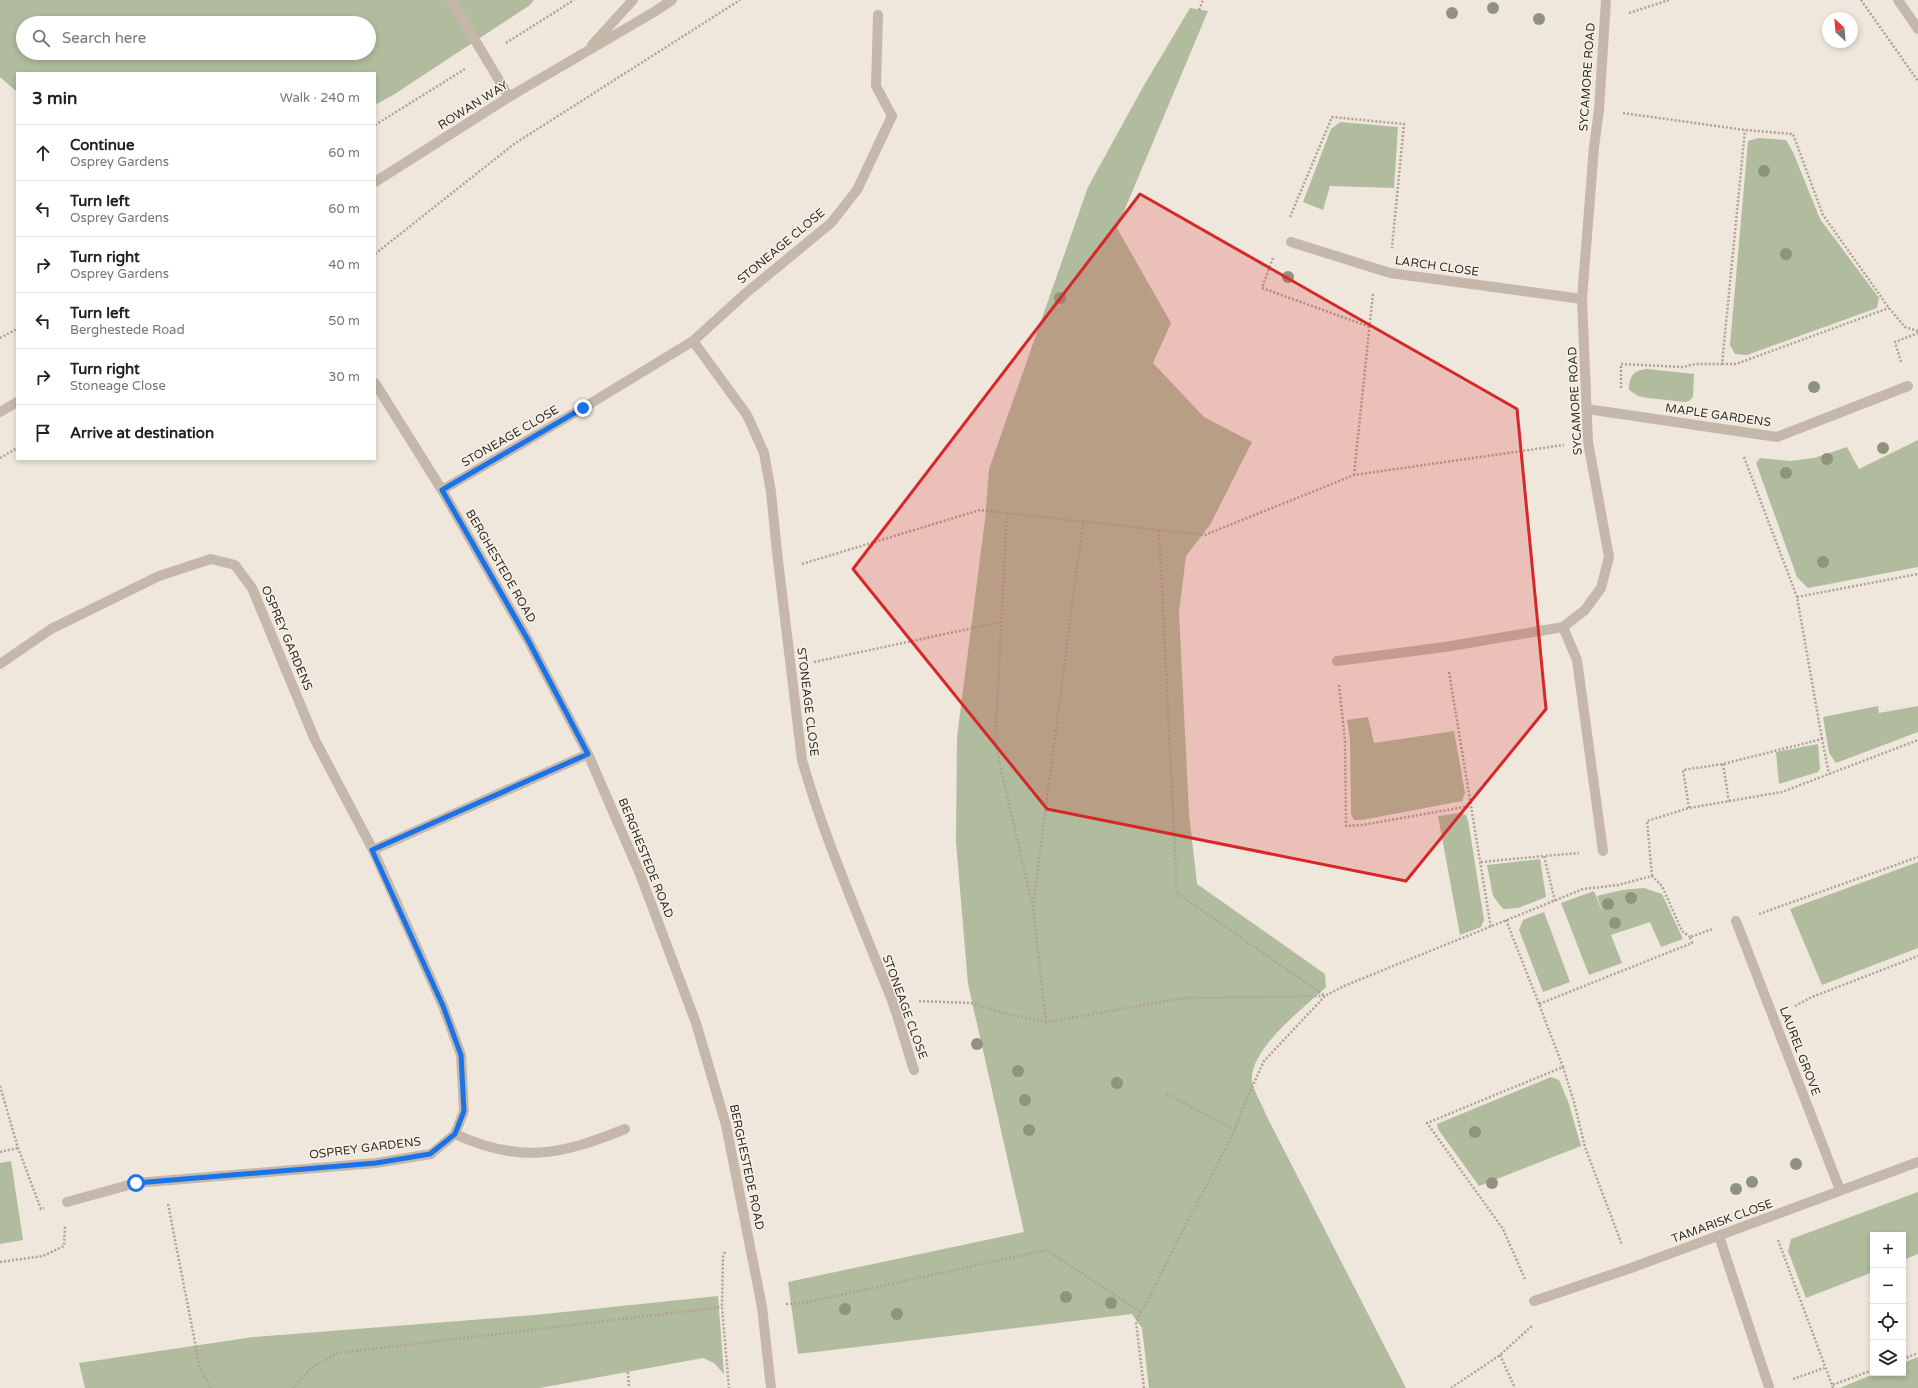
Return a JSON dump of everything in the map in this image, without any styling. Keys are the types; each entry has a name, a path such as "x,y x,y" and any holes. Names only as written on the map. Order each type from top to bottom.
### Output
{"street":[{"path":"451,0 509,97"},
{"name":"ROWAN WAY","path":"585,52 633,0"},
{"name":"ROWAN WAY","path":"376,181 509,97 672,0"},
{"name":"SYCAMORE ROAD","path":"1337,661 1445,647 1563,627 1585,610 1601,588 1609,557 1588,442 1582,299 1594,147 1599,110 1606,0"},
{"path":"1898,0 1918,29"},
{"name":"STONEAGE CLOSE","path":"442,490 583,408 693,341 746,293 831,223 857,190 892,116 876,86 878,15"},
{"name":"LARCH CLOSE","path":"1291,242 1390,273 1582,299"},
{"name":"STONEAGE CLOSE","path":"693,341 747,415 764,453 771,492 790,667 802,760 811,793 860,924 891,1000 914,1070"},
{"name":"BERGHESTEDE ROAD","path":"376,385 442,490 528,640 588,754 640,874 696,1023 726,1125 762,1307 771,1388"},
{"name":"MAPLE GARDENS","path":"1587,409 1777,437 1908,386"},
{"path":"0,412 16,403"},
{"name":"OSPREY GARDENS","path":"0,664 51,629 159,576 211,559 235,565 252,588 316,740 372,850 443,1006 461,1055 464,1111 455,1134 430,1154 376,1163 136,1183 67,1202"},
{"path":"1563,627 1577,660 1602,851"},
{"path":"372,850 588,754"},
{"name":"LAUREL GROVE","path":"1736,922 1840,1190"},
{"path":"455,1134 479,1145 501,1150 533,1153 560,1150 586,1144 626,1129"},
{"name":"TAMARISK CLOSE","path":"1534,1301 1770,1218 1840,1190 1918,1162"},
{"path":"1719,1236 1769,1387"}],"path":[{"path":"376,253 514,144 740,0"},
{"path":"1199,10 1203,0"},
{"path":"1604,21 1669,0"},
{"path":"1861,0 1918,81"},
{"path":"1599,110 1745,130 1793,134 1824,215 1889,308 1905,327 1918,332"},
{"path":"1370,327 1262,288 1332,117 1404,124 1390,273"},
{"path":"1722,364 1745,130"},
{"path":"1281,239 1291,242"},
{"path":"1354,475 1376,268"},
{"path":"1620,414 1621,364 1684,367 1695,364 1736,364 1889,308"},
{"path":"0,338 16,330"},
{"path":"1895,342 1918,332"},
{"path":"1735,431 1797,597 1829,774"},
{"path":"779,571 980,510 1205,535 1354,475 1588,442"},
{"path":"0,458 16,449"},
{"path":"1007,513 995,743 1033,907 1046,1022"},
{"path":"1033,907 1084,521"},
{"path":"1159,530 1177,893 1325,996"},
{"path":"1797,597 1918,574"},
{"path":"790,667 1001,622"},
{"path":"1445,647 1491,928"},
{"path":"1337,661 1345,741 1346,826 1362,825 1470,806"},
{"path":"1689,808 1683,770 1723,764 1822,739"},
{"path":"1539,1004 1692,943 1690,937 1682,931 1662,886 1652,876 1647,821 1689,808 1782,792 1918,740"},
{"path":"1723,764 1729,802"},
{"path":"1481,862 1602,851"},
{"path":"1544,856 1554,901"},
{"path":"1690,937 1786,906 1918,857"},
{"path":"1144,1388 1136,1322 1235,1130 1240,1114 1264,1061 1325,996 1344,986 1491,928 1506,920 1583,889 1618,884 1652,876"},
{"path":"1506,920 1563,1067 1574,1102 1585,1147 1631,1268"},
{"path":"1774,1018 1812,997 1918,956"},
{"path":"891,1000 971,1003 1007,1014 1046,1022 1185,998 1325,996"},
{"path":"1451,1388 1500,1355 1536,1322 1534,1301 1503,1229 1427,1123 1563,1067"},
{"path":"0,1086 18,1148 41,1209 67,1202 64,1246 43,1256 0,1262"},
{"path":"1165,1093 1235,1130"},
{"path":"0,1152 18,1148"},
{"path":"164,1180 200,1368 211,1388"},
{"path":"1770,1218 1832,1387 1870,1371"},
{"path":"729,1388 722,1308 723,1256 746,1220"},
{"path":"762,1307 804,1303 1046,1250 1141,1312"},
{"path":"293,1388 312,1368 338,1353 722,1308"},
{"path":"1906,1358 1918,1353"},
{"path":"1500,1355 1515,1388"},
{"path":"1769,1387 1824,1368"},
{"path":"628,1372 629,1388"}],"highlighted area":[{"path":"1140,194 1517,409 1546,709 1406,881 1047,809 853,569"}],"green space":[{"path":"0,0 534,0 530,5 393,95 376,104 376,72 16,72 16,91 0,77"},
{"path":"1190,8 1208,11 1117,228 1171,323 1153,363 1204,417 1252,442 1210,525 1186,556 1179,612 1189,813 1197,884 1325,974 1326,987 1280,1030 1259,1056 1253,1069 1252,1081 1266,1115 1406,1388 1149,1388 1142,1328 1132,1314 798,1354 788,1282 1024,1232 968,984 956,842 957,737 985,520 989,469 1088,187 1143,87"},
{"path":"1340,122 1398,127 1394,188 1330,186 1323,210 1303,202 1331,129"},
{"path":"1759,138 1786,140 1793,152 1820,219 1879,298 1877,308 1747,355 1735,354 1730,345 1748,141"},
{"path":"1647,369 1694,374 1693,397 1689,401 1685,402 1638,396 1629,390 1631,378 1638,371"},
{"path":"1918,440 1918,567 1808,588 1797,577 1756,463 1760,458 1790,461 1814,458 1847,447 1859,469"},
{"path":"1878,706 1879,713 1918,706 1918,732 1836,763 1829,753 1823,717"},
{"path":"1368,717 1374,743 1454,731 1465,793 1462,801 1362,820 1354,820 1351,814 1350,739 1347,720"},
{"path":"1818,744 1820,769 1818,772 1779,784 1776,752"},
{"path":"1460,813 1466,815 1468,820 1484,920 1481,927 1460,935 1438,816"},
{"path":"1540,859 1546,897 1518,908 1503,909 1493,896 1487,865"},
{"path":"1918,862 1918,948 1822,985 1790,909"},
{"path":"1644,888 1662,894 1683,939 1661,947 1650,922 1611,935 1622,963 1589,975 1561,903 1594,891 1603,914 1597,896 1622,890"},
{"path":"1544,912 1570,982 1543,992 1519,930 1523,920"},
{"path":"1551,1077 1559,1080 1569,1104 1581,1146 1479,1186 1438,1129 1437,1124"},
{"path":"11,1161 23,1240 0,1244 0,1163"},
{"path":"1918,1192 1918,1254 1906,1259 1906,1232 1870,1232 1870,1273 1806,1298 1788,1251 1791,1239"},
{"path":"718,1296 724,1374 714,1363 703,1358 540,1388 85,1388 79,1363 253,1337 535,1315"},
{"path":"1918,1357 1918,1388 1840,1388 1870,1376 1906,1376 1906,1362"}],"route":[{"path":"136,1183 376,1163 430,1154 455,1134 464,1111 464,1083 461,1055 443,1006 372,850 588,754 528,640 442,490 583,408"}]}
